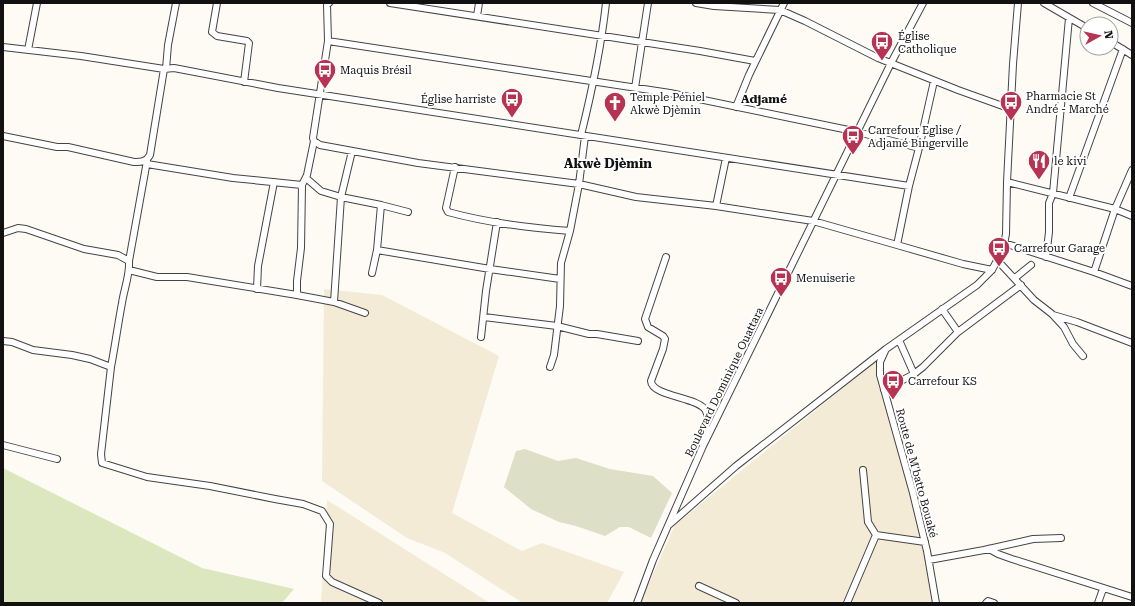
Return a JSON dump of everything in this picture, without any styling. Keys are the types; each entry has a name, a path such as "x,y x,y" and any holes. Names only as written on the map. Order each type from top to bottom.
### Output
{"street":[{"path":"28,50 37,3"},
{"path":"176,3 111,367 101,454 102,462 147,477 210,486 303,504 322,511 330,524 326,576 332,582 379,603"},
{"path":"217,3 212,32 217,36 246,41 249,43 244,82"},
{"path":"297,295 301,248 302,185 307,175 314,141 313,138 328,41 327,4 329,3"},
{"path":"390,3 755,61"},
{"path":"477,16 479,3"},
{"path":"550,367 554,355 560,306 561,263 570,231 579,184 583,135 594,82 606,3"},
{"path":"635,88 648,3"},
{"path":"696,3 780,10 878,58 934,81 1011,109"},
{"path":"736,107 755,61 784,3"},
{"name":"Boulevard Dominique Ouattara","path":"637,603 653,560 703,446 891,63 923,3"},
{"path":"670,524 736,466 886,349 977,285 992,270 998,261 1006,234 1013,64 1018,3"},
{"path":"1044,3 1079,24"},
{"path":"1093,3 1132,23"},
{"path":"1046,257 1049,232 1049,202 1052,194 1069,18"},
{"path":"328,41 670,93 858,132 919,148"},
{"path":"3,47 81,56 165,69 174,68 244,82 909,186"},
{"path":"1119,47 1132,55"},
{"path":"1069,198 1123,49"},
{"path":"897,245 909,186 934,81"},
{"path":"3,136 58,147 68,147 134,162 147,162 233,178 302,185"},
{"path":"314,141 320,145 352,152 418,163 579,184 636,197 716,206 813,221 963,264 992,270"},
{"path":"334,302 341,197 352,152"},
{"path":"716,206 726,158"},
{"path":"455,167 446,208 448,212 528,228 570,231"},
{"path":"1094,272 1115,209 1132,170"},
{"path":"306,178 321,191 408,212"},
{"path":"257,289 258,266 274,182"},
{"path":"1007,182 1115,209 1132,216"},
{"path":"372,273 377,250 381,205"},
{"path":"481,337 497,222"},
{"path":"3,233 18,228 26,229 84,250 118,255 129,260"},
{"path":"1004,243 1132,286"},
{"path":"377,250 560,279"},
{"path":"666,257 645,319 648,327 663,336 665,339 663,350 651,384 653,387 669,394 702,406 706,411 707,417 702,440 703,446"},
{"path":"998,261 1034,300 1052,314 1064,327 1073,344 1083,356"},
{"path":"1014,278 1030,265"},
{"path":"129,270 157,277 188,277 297,295 334,302 365,313"},
{"path":"884,390 914,374 958,332 1021,285"},
{"path":"942,309 958,332"},
{"path":"1052,314 1132,343"},
{"path":"484,317 557,326 589,334 638,341"},
{"path":"899,340 914,374"},
{"path":"3,341 12,342 33,350 72,354 111,367"},
{"name":"Route de M'batto Bouaké","path":"886,349 879,368 925,542 936,603"},
{"path":"3,445 57,459"},
{"path":"862,470 868,522 876,535"},
{"path":"876,535 925,542"},
{"path":"847,603 876,535"},
{"path":"929,560 1034,539 1061,538"},
{"path":"990,549 998,554 1012,559 1132,597"},
{"path":"699,586 736,603"},
{"path":"1098,603 1103,589"},
{"path":"986,603 988,601 994,603"}],"shaded area":[{"path":"324,289 382,295 499,356 452,513 522,551 542,543 624,572 607,603 523,603 445,553 407,538 322,481"},
{"path":"877,360 933,557 937,603 640,603 675,525"},
{"path":"327,500 490,603 321,603"}],"green space":[{"path":"525,449 558,461 576,458 610,469 653,476 672,493 651,538 629,527 620,527 605,536 559,522 531,509 504,487 516,451"},
{"path":"3,468 202,568 294,589 282,603 3,603"}],"place":[{"name":"Église Catholique","path":"882,62"},
{"name":"Maquis Brésil","path":"325,90"},
{"name":"Église harriste","path":"512,118"},
{"name":"Temple Péniel Akwè Djèmin","path":"615,122"},
{"name":"Pharmacie St André - Marché","path":"1011,122"},
{"name":"Carrefour Eglise / Adjamé Bingerville","path":"853,156"},
{"name":"le kivi","path":"1039,180"},
{"name":"Carrefour Garage","path":"999,268"},
{"name":"Menuiserie","path":"781,298"},
{"name":"Carrefour KS","path":"893,400"}],"district":[{"name":"Adjamé","path":"764,99"},
{"name":"Akwè Djèmin","path":"608,163"}]}
